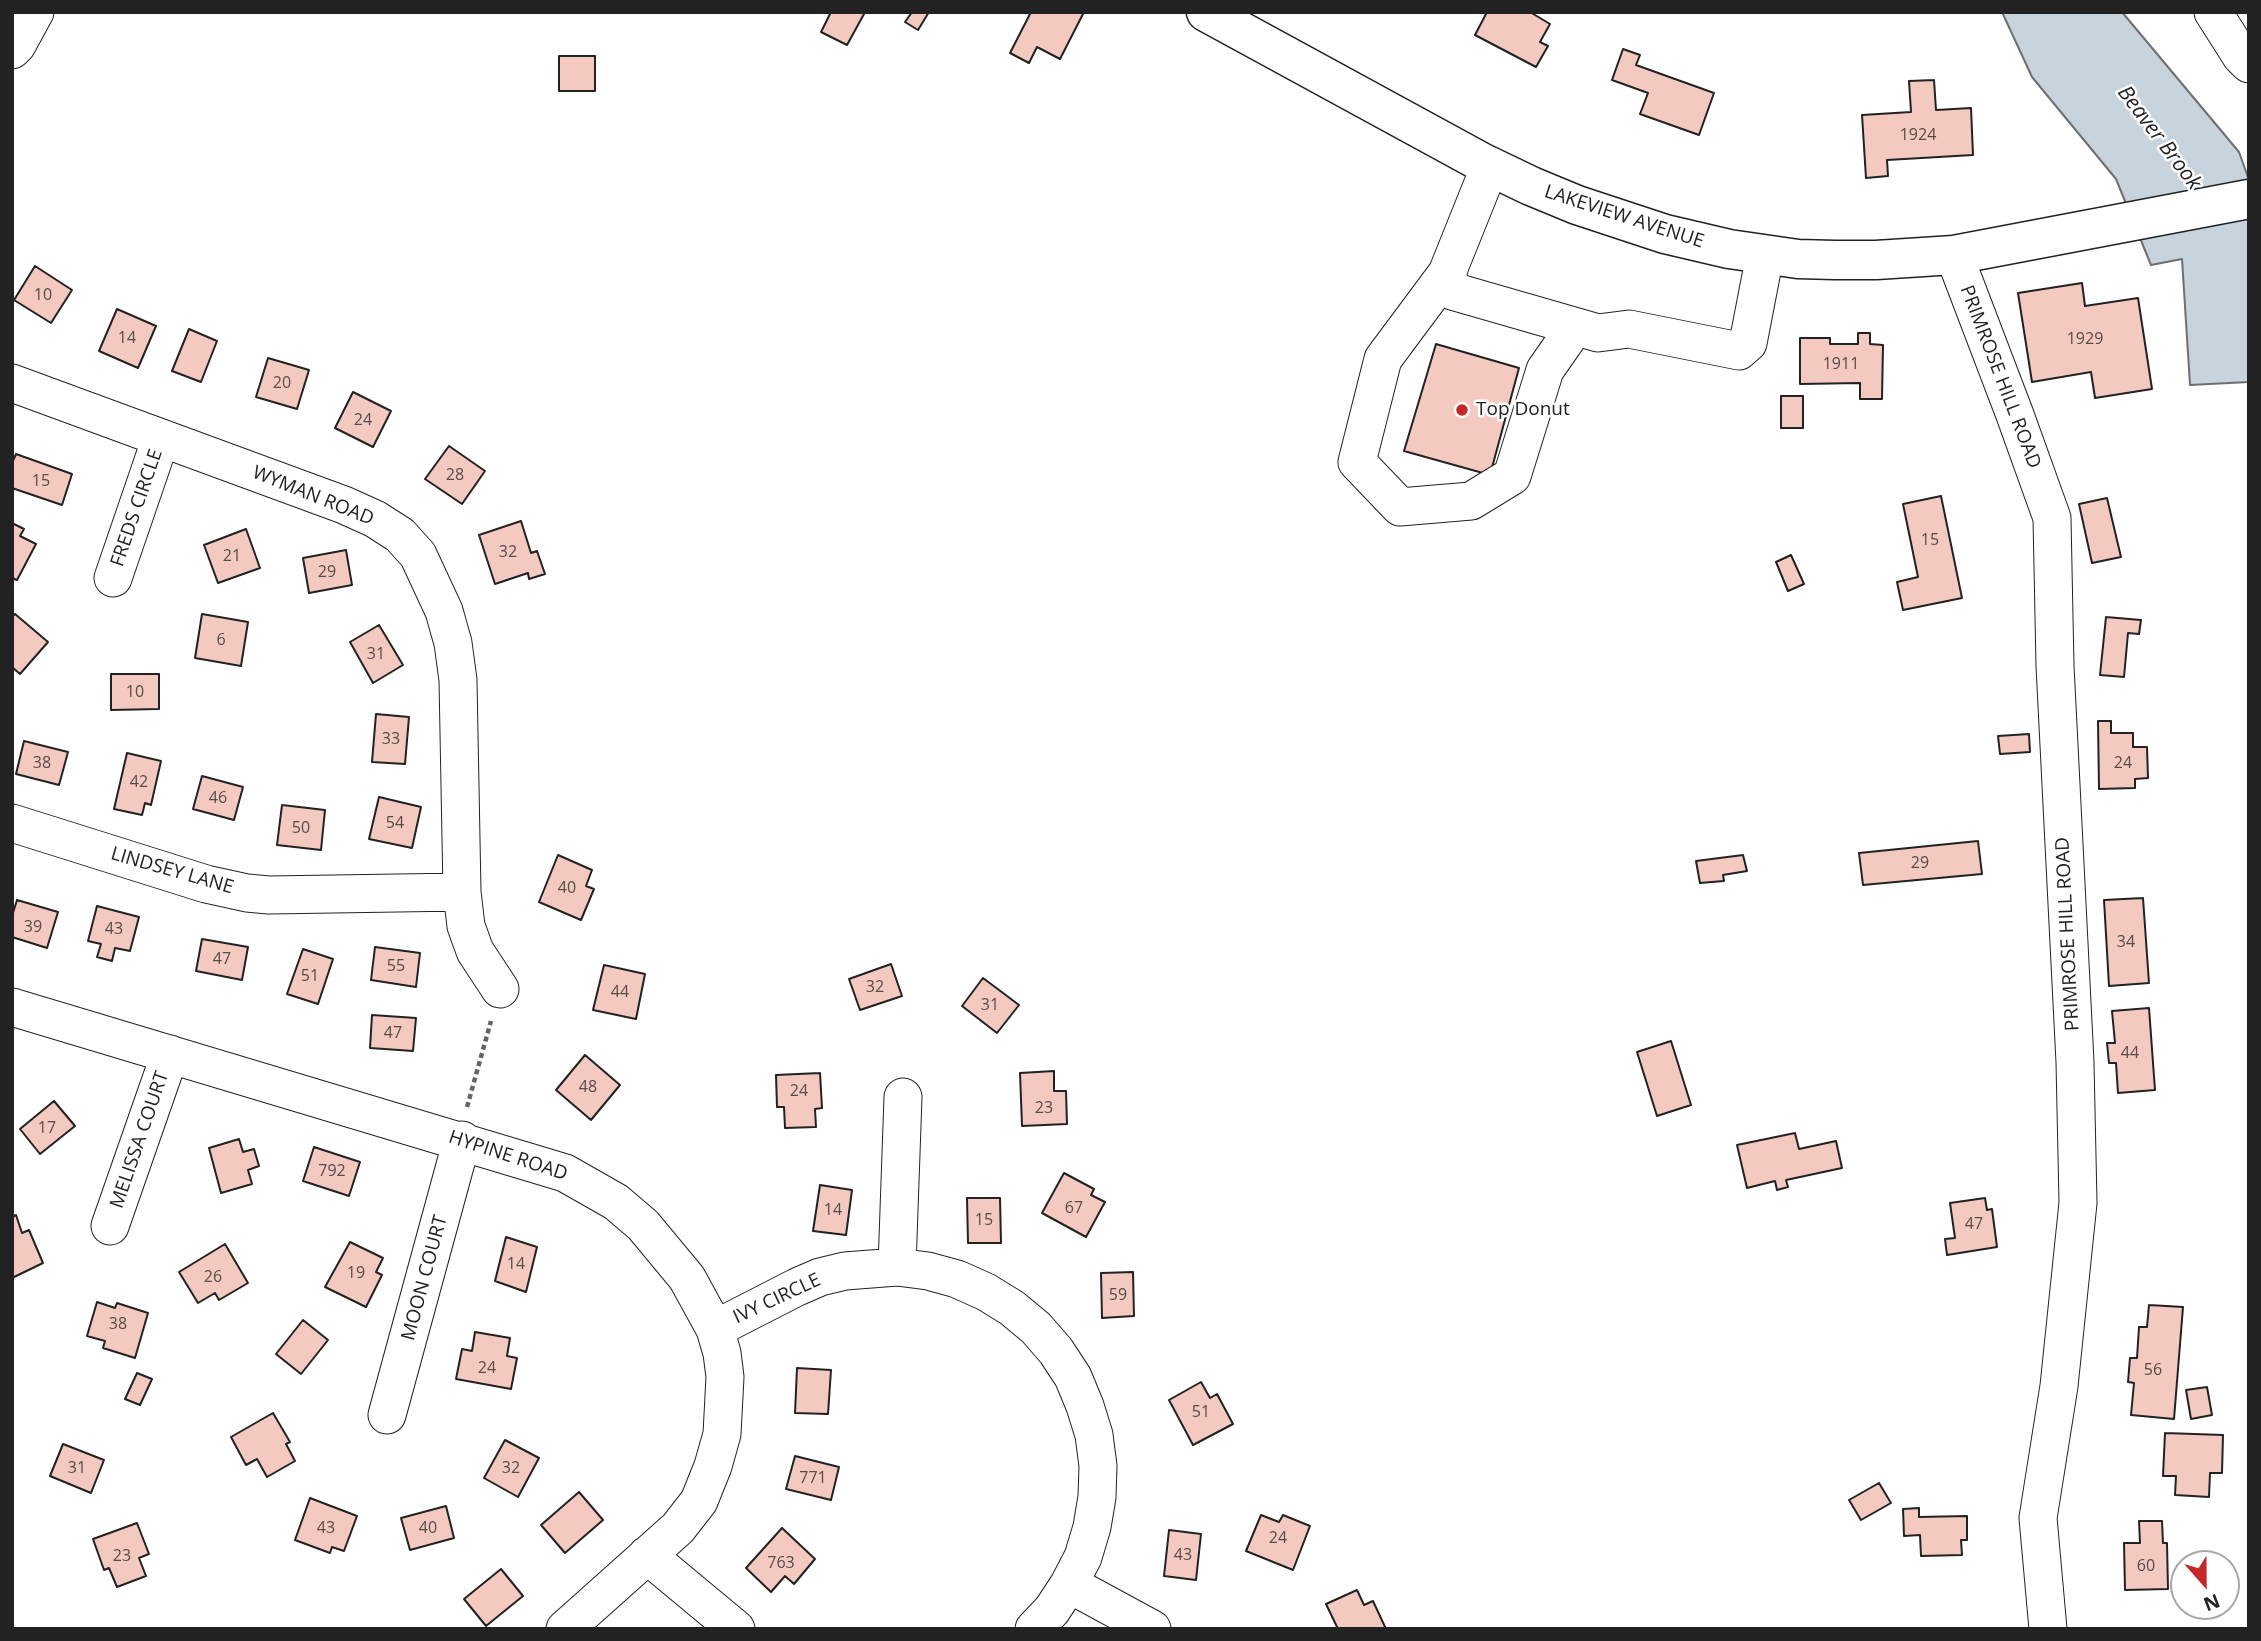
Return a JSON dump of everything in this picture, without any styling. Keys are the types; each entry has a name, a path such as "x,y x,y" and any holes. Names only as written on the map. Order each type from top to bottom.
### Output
{"main road":[{"name":"LAKEVIEW AVENUE","path":"1206,12 1531,186 1625,222 1698,243 1765,255 1835,260 1954,255 2249,199"}],"street":[{"path":"12,50 18,45 35,12"},
{"path":"2213,12 2249,64"},
{"path":"1490,166 1447,273 1383,359 1357,462 1400,507 1471,501 1512,476 1545,370 1575,327"},
{"path":"1447,273 1451,291 1575,327 1598,333 1629,329 1739,351 1748,343 1765,255"},
{"name":"PRIMROSE HILL ROAD","path":"1954,255 2052,518 2055,666 2075,1062 2078,1203 2059,1386 2038,1518 2048,1629"},
{"name":"WYMAN ROAD","path":"12,383 344,505 375,519 400,535 418,555 444,611 453,643 458,680 462,892 466,926 475,951 500,989"},
{"name":"FREDS CIRCLE","path":"113,578 161,438"},
{"name":"LINDSEY LANE","path":"12,822 206,884 247,892 269,895 462,892"},
{"name":"HYPINE ROAD","path":"12,1007 170,1054 463,1129 565,1172 616,1202 643,1225 668,1253 687,1278 715,1329 722,1353 725,1406 722,1434 699,1500 678,1528 565,1629"},
{"name":"MELISSA COURT","path":"110,1226 170,1054"},
{"path":"897,1267 903,1097"},
{"name":"MOON COURT","path":"387,1415 463,1129"},
{"name":"IVY CIRCLE","path":"715,1329 820,1278 845,1271 897,1267 928,1271 957,1279 1012,1308 1036,1328 1056,1351 1073,1377 1094,1435 1098,1466 1097,1497 1083,1557 1052,1610 1034,1629"},
{"path":"647,1555 736,1629"},
{"path":"1069,1584 1152,1629"}],"path":[{"path":"463,1129 500,989"}],"water":[{"name":"Beaver Brook","path":"2002,12 2122,12 2239,152 2249,180 2249,382 2190,385 2182,259 2151,265 2116,179 2032,77"}],"building":[{"path":"831,12 864,14 847,45 821,32"},
{"path":"912,12 929,12 918,30 905,22"},
{"path":"1031,12 1084,12 1060,59 1037,47 1029,63 1010,53"},
{"path":"1487,12 1530,12 1550,24 1540,42 1548,46 1536,67 1475,35"},
{"path":"1623,49 1640,55 1636,65 1714,93 1699,135 1640,114 1648,93 1612,80"},
{"path":"559,56 595,56 595,91 559,91"},
{"path":"1934,80 1936,110 1971,108 1973,155 1887,160 1888,176 1866,178 1862,115 1911,112 1909,81"},
{"path":"35,266 72,290 51,323 14,300"},
{"path":"2082,283 2085,306 2138,298 2152,389 2095,398 2091,372 2032,382 2018,293"},
{"path":"117,309 156,326 138,368 99,351"},
{"path":"189,329 217,341 201,382 172,371"},
{"path":"1858,333 1870,333 1870,344 1883,345 1882,399 1860,399 1860,383 1800,384 1800,338 1830,338 1830,344 1858,344"},
{"name":"Top Donut","path":"1436,344 1519,368 1490,475 1404,451"},
{"path":"268,358 309,370 297,409 256,397"},
{"path":"353,392 391,411 373,447 335,428"},
{"path":"1781,396 1803,396 1803,428 1781,428"},
{"path":"449,446 485,471 462,504 425,479"},
{"path":"16,454 72,474 62,505 12,488 12,463"},
{"path":"1941,496 1962,598 1903,610 1897,582 1918,577 1903,504"},
{"path":"2107,498 2121,557 2092,563 2079,504"},
{"path":"521,521 531,553 537,551 545,574 529,579 528,573 495,584 479,535"},
{"path":"12,523 24,529 20,536 36,544 17,580 12,578"},
{"path":"246,529 260,568 218,583 204,545"},
{"path":"346,550 352,585 309,593 303,558"},
{"path":"1791,555 1804,584 1788,591 1776,562"},
{"path":"15,614 48,642 20,674 12,667 12,617"},
{"path":"202,614 248,622 241,666 195,658"},
{"path":"2106,617 2141,620 2139,634 2128,633 2124,677 2100,675"},
{"path":"379,625 403,665 373,683 350,642"},
{"path":"111,674 159,674 159,709 111,710"},
{"path":"376,714 409,717 405,764 372,762"},
{"path":"2098,721 2111,721 2111,733 2133,733 2133,747 2147,747 2148,778 2135,779 2135,788 2099,789"},
{"path":"2029,734 2030,752 2000,754 1998,736"},
{"path":"24,741 68,752 59,785 16,774"},
{"path":"127,753 161,761 151,805 145,803 142,815 114,809"},
{"path":"202,776 243,787 234,820 193,809"},
{"path":"379,797 421,807 412,848 369,839"},
{"path":"282,805 325,810 321,850 277,845"},
{"path":"1978,841 1982,874 1863,885 1859,853"},
{"path":"558,855 592,870 586,886 594,889 581,920 539,902"},
{"path":"1743,855 1747,871 1723,875 1724,881 1700,883 1696,861"},
{"path":"2143,898 2149,983 2109,986 2104,900"},
{"path":"17,900 58,912 47,948 12,937 12,916"},
{"path":"97,906 139,917 130,951 115,948 112,961 97,957 101,944 88,941"},
{"path":"202,939 248,947 242,980 196,971"},
{"path":"375,947 420,953 416,987 371,980"},
{"path":"303,949 333,959 318,1004 287,994"},
{"path":"891,964 902,996 860,1010 849,979"},
{"path":"604,965 645,974 636,1019 593,1010"},
{"path":"983,978 1019,1005 997,1033 962,1006"},
{"path":"2149,1008 2155,1090 2118,1093 2116,1063 2109,1063 2107,1043 2115,1043 2112,1011"},
{"path":"372,1015 416,1018 413,1051 370,1048"},
{"path":"1671,1041 1691,1105 1657,1116 1637,1052"},
{"path":"585,1055 620,1085 591,1120 556,1090"},
{"path":"1054,1071 1054,1091 1066,1091 1067,1124 1022,1126 1020,1073"},
{"path":"820,1073 822,1108 815,1109 816,1127 785,1128 784,1107 777,1107 776,1075"},
{"path":"54,1101 75,1126 40,1154 20,1129"},
{"path":"1795,1133 1799,1149 1836,1141 1842,1168 1786,1180 1788,1187 1777,1190 1775,1181 1747,1188 1737,1145"},
{"path":"239,1139 243,1152 254,1149 259,1166 248,1170 252,1184 221,1193 209,1148"},
{"path":"314,1147 360,1162 349,1196 303,1181"},
{"path":"1064,1173 1094,1189 1091,1195 1105,1202 1086,1237 1042,1213"},
{"path":"820,1185 852,1190 846,1235 813,1231"},
{"path":"967,1198 1000,1198 1001,1243 968,1243"},
{"path":"1985,1198 1987,1210 1992,1209 1997,1247 1947,1255 1945,1239 1955,1238 1950,1203"},
{"path":"16,1215 22,1233 29,1230 43,1263 12,1278 12,1217"},
{"path":"506,1237 537,1247 526,1292 495,1281"},
{"path":"350,1242 383,1258 376,1272 382,1275 366,1307 325,1287"},
{"path":"225,1244 248,1283 219,1300 215,1293 198,1303 179,1272"},
{"path":"1133,1272 1134,1316 1102,1318 1101,1273"},
{"path":"97,1302 115,1308 117,1303 148,1313 135,1358 103,1348 105,1341 87,1336"},
{"path":"2149,1305 2183,1307 2174,1419 2131,1415 2134,1383 2128,1382 2130,1358 2137,1358 2139,1327 2147,1327"},
{"path":"303,1320 328,1340 301,1374 276,1354"},
{"path":"475,1332 510,1338 507,1356 517,1358 511,1389 456,1379 462,1349 472,1351"},
{"path":"797,1368 831,1370 828,1414 795,1413"},
{"path":"137,1373 152,1379 140,1405 125,1399"},
{"path":"1201,1382 1210,1398 1217,1394 1233,1424 1193,1445 1169,1400"},
{"path":"2207,1387 2212,1415 2191,1419 2186,1390"},
{"path":"273,1413 290,1442 286,1444 295,1461 267,1477 257,1459 246,1465 231,1437"},
{"path":"2165,1433 2223,1435 2222,1473 2210,1473 2209,1497 2175,1495 2176,1476 2163,1476"},
{"path":"505,1440 539,1458 518,1497 484,1478"},
{"path":"63,1444 104,1460 91,1493 50,1476"},
{"path":"795,1456 839,1467 831,1500 786,1489"},
{"path":"1879,1483 1891,1503 1861,1520 1849,1500"},
{"path":"579,1492 603,1520 565,1553 541,1525"},
{"path":"310,1498 357,1516 344,1551 332,1547 330,1553 295,1540"},
{"path":"446,1506 454,1538 410,1550 401,1518"},
{"path":"1919,1508 1919,1517 1967,1516 1967,1540 1961,1540 1962,1555 1921,1556 1920,1535 1904,1536 1903,1509"},
{"path":"1261,1515 1279,1522 1283,1515 1310,1526 1293,1570 1246,1551"},
{"path":"2139,1521 2162,1521 2163,1543 2167,1543 2168,1589 2125,1590 2124,1543 2140,1543"},
{"path":"137,1523 149,1554 139,1558 146,1576 117,1587 109,1568 104,1570 93,1539"},
{"path":"782,1528 815,1559 794,1584 785,1576 771,1592 746,1568"},
{"path":"1169,1530 1201,1534 1196,1580 1164,1576"},
{"path":"501,1569 523,1596 486,1626 464,1599"},
{"path":"1357,1590 1364,1605 1373,1601 1386,1629 1338,1629 1326,1604"}],"place":[{"name":"Top Donut","path":"1462,410"}]}
